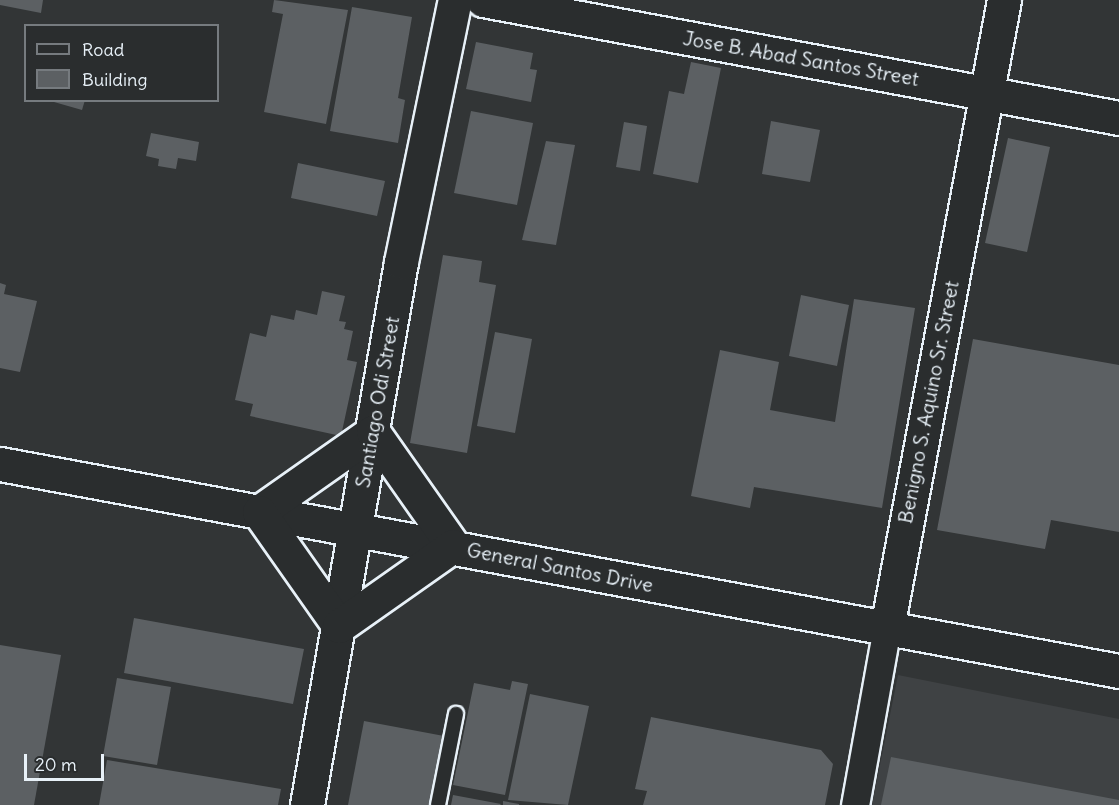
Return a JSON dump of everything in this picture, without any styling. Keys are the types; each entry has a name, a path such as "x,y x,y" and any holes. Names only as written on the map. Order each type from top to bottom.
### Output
{"main road":[{"name":"Santiago Odi Street","path":"307,805 401,262 454,0"},
{"name":"Jose B. Abad Santos Street","path":"483,0 1119,118"},
{"name":"Benigno S. Aquino Sr. Street","path":"887,628 1004,0"},
{"path":"373,432 453,546 339,626 259,512 373,432"},
{"name":"General Santos Drive","path":"0,464 1119,671"}],"street":[{"name":"Benigno S. Aquino Sr. Street","path":"855,805 887,628"}],"lane":[{"path":"438,805 456,714"}],"shaded area":[{"path":"898,675 1119,719 1119,805 872,805"}],"building":[{"path":"0,0 43,0 41,13 0,5"},
{"path":"274,0 348,10 326,124 264,112 283,14 272,12"},
{"path":"352,7 412,17 398,98 405,100 398,143 330,131"},
{"path":"476,42 533,53 530,69 537,70 531,102 466,89"},
{"path":"691,62 721,68 698,183 653,174 669,91 684,94"},
{"path":"54,102 84,102 82,110"},
{"path":"471,111 533,123 517,205 454,193"},
{"path":"771,121 820,130 810,182 762,174"},
{"path":"624,122 647,126 640,171 616,167"},
{"path":"151,133 199,142 196,161 178,158 176,169 158,166 159,159 146,156"},
{"path":"1008,138 1050,147 1027,252 985,243"},
{"path":"546,141 575,145 556,245 522,240"},
{"path":"298,163 385,181 377,216 291,198"},
{"path":"443,255 482,261 479,282 496,285 467,453 410,443"},
{"path":"0,283 6,285 4,294 37,301 20,372 0,368"},
{"path":"322,291 345,296 339,321 346,322 344,329 353,331 347,360 357,362 341,436 250,416 253,404 235,400 250,333 266,337 271,315 294,320 296,310 317,315"},
{"path":"801,295 849,305 837,366 789,356"},
{"path":"854,299 915,308 882,508 754,487 750,508 691,496 720,350 779,362 770,410 835,422"},
{"path":"495,332 532,339 515,433 477,426"},
{"path":"973,339 1119,365 1119,532 1051,520 1045,549 937,530"},
{"path":"134,618 304,649 293,704 124,673"},
{"path":"0,645 61,655 34,805 0,805"},
{"path":"117,678 171,687 157,765 103,756"},
{"path":"512,681 528,684 505,795 453,785 474,683 510,690"},
{"path":"530,694 589,706 568,805 508,800"},
{"path":"651,717 821,750 833,764 825,805 643,805 647,791 635,789"},
{"path":"364,721 444,736 431,805 348,805"},
{"path":"891,757 1119,800 1119,805 881,805"},
{"path":"107,760 281,789 278,805 99,805"},
{"path":"453,795 501,804 451,805"},
{"path":"503,801 519,804 519,805 503,805"}]}
